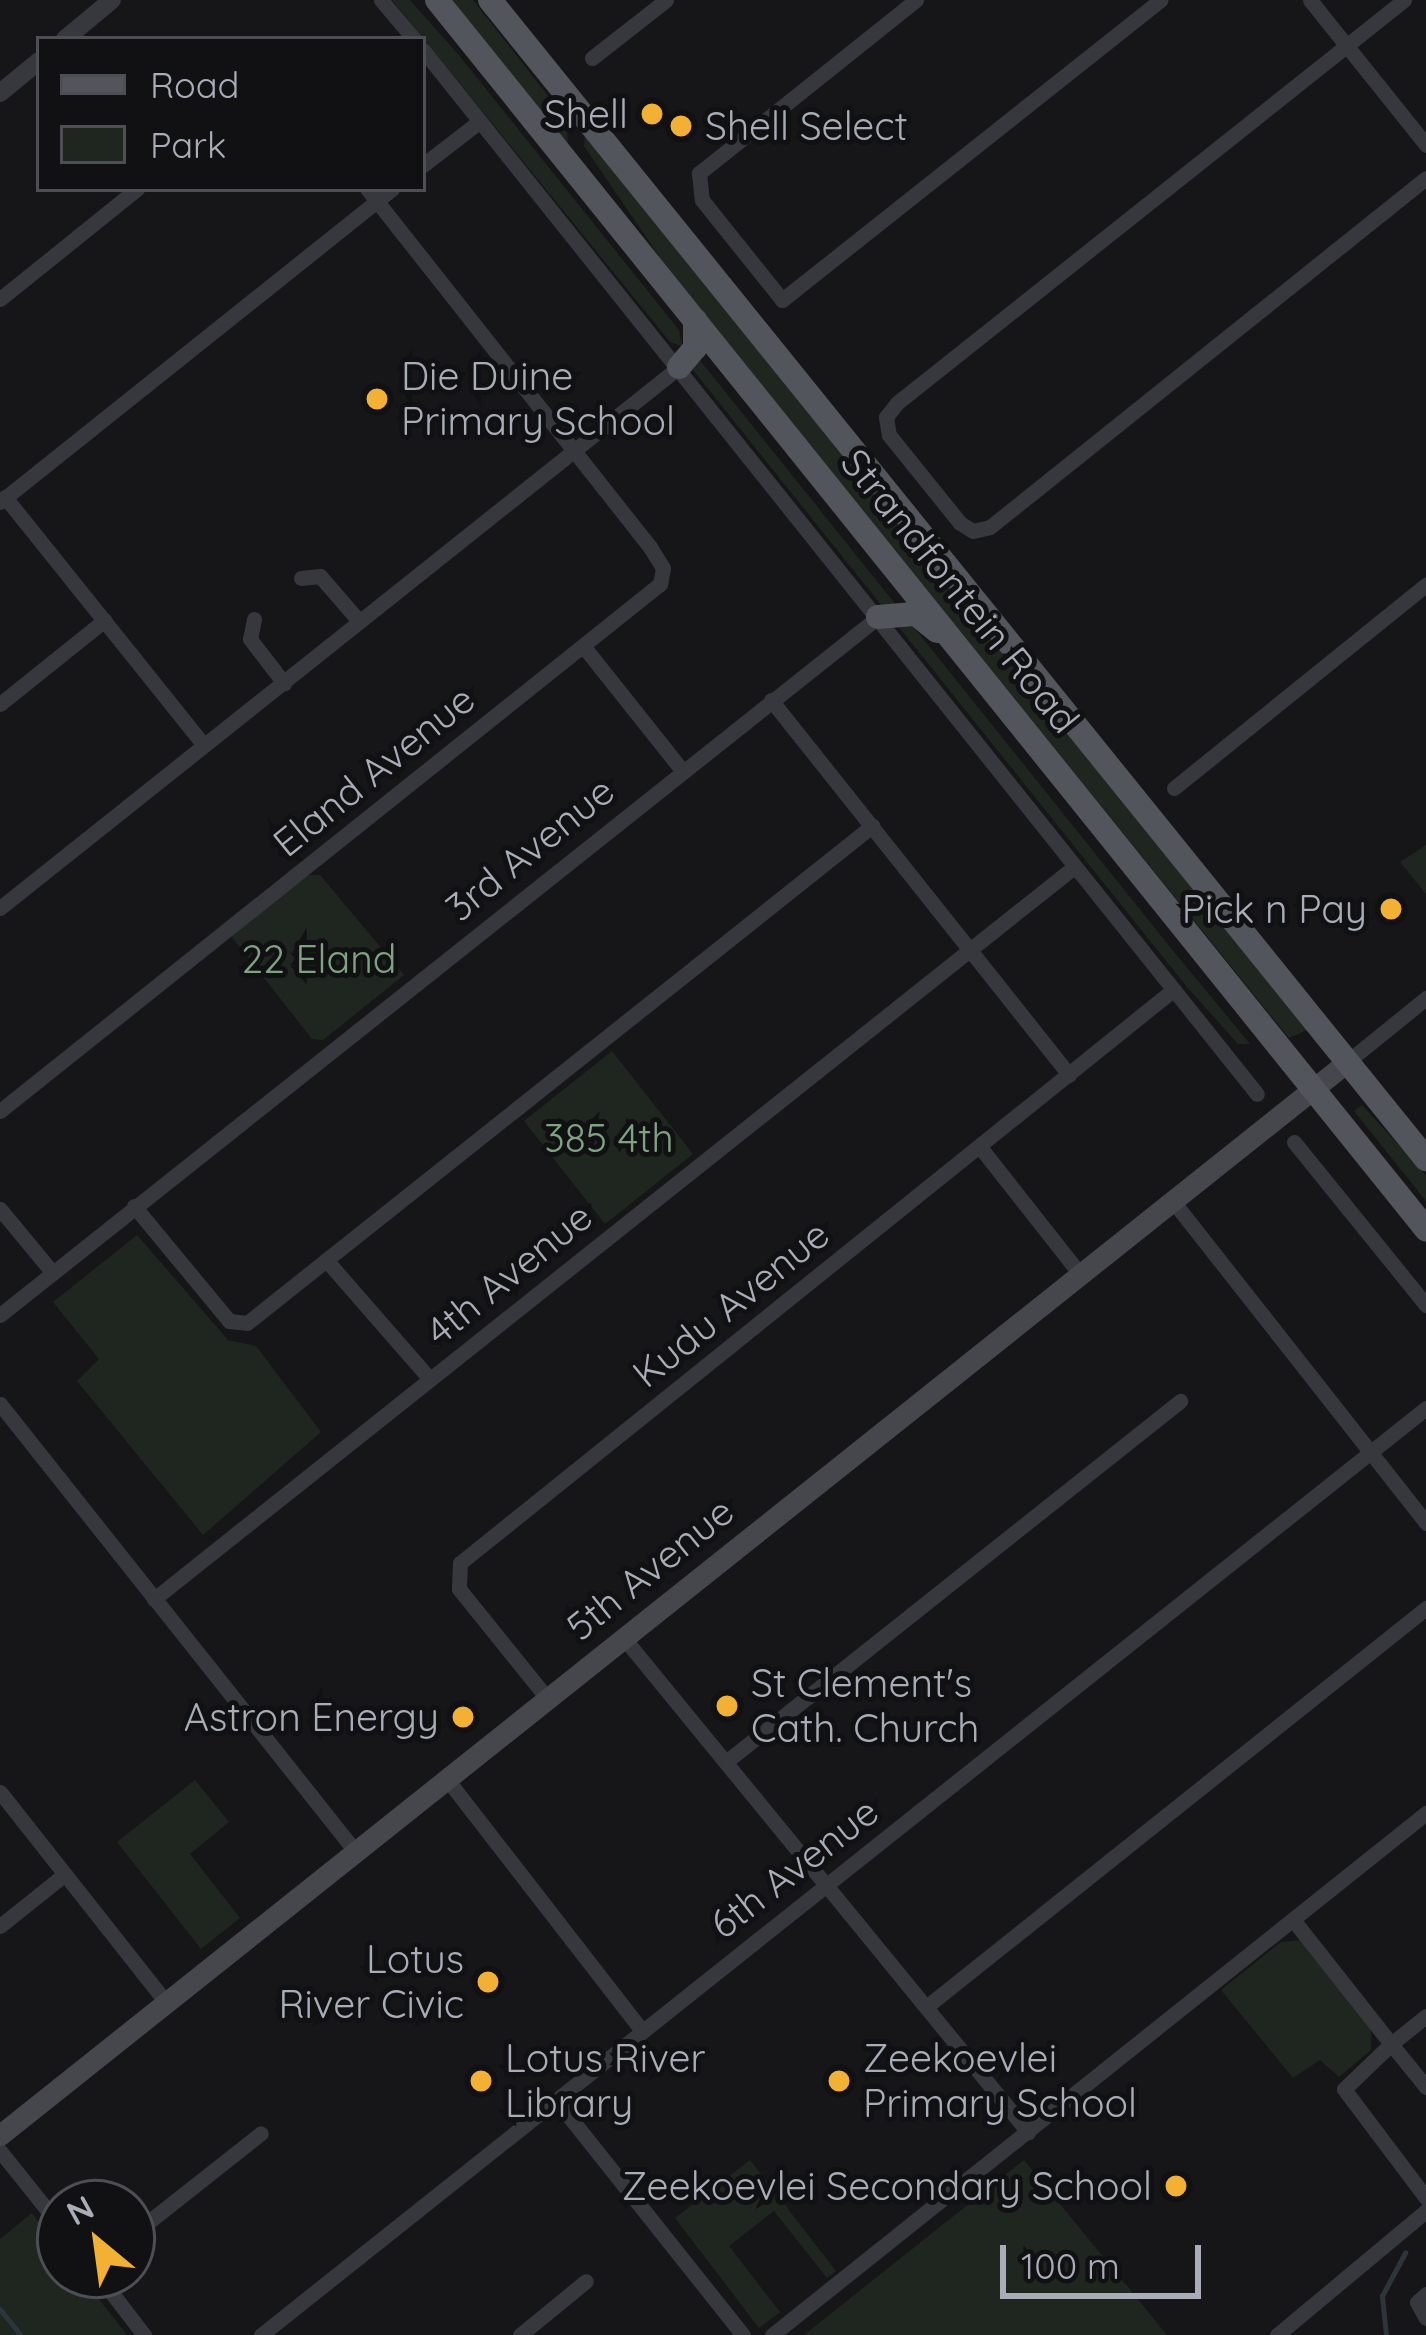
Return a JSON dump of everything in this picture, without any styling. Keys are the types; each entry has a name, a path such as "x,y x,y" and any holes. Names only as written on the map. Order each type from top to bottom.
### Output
{"main road":[{"name":"Strandfontein Road","path":"437,0 1426,1229"},
{"name":"Strandfontein Road","path":"490,0 1426,1159"},
{"path":"585,118 574,142 688,310 695,348 679,367"},
{"path":"878,617 916,614 958,646"},
{"name":"5th Avenue","path":"0,2135 1347,1062"}],"street":[{"path":"69,36 112,0"},
{"path":"381,0 411,36"},
{"path":"592,58 666,0"},
{"path":"916,0 699,172 702,200 782,300 1160,0"},
{"path":"1310,0 1426,146"},
{"path":"1405,0 886,417 889,435 973,531 998,521 1426,178"},
{"name":"Strandfontein Road","path":"426,54 1257,1094"},
{"path":"0,93 36,63"},
{"path":"426,163 480,121"},
{"path":"0,299 133,192"},
{"path":"204,745 3,499 372,195 574,450"},
{"path":"0,908 679,367"},
{"name":"Eland Avenue","path":"0,1111 653,591 663,568 574,450"},
{"path":"301,578 320,575 359,621"},
{"path":"1174,788 1426,585"},
{"name":"3rd Avenue","path":"0,1315 878,617"},
{"path":"254,619 250,639 284,683"},
{"path":"0,704 105,620"},
{"path":"584,646 682,770"},
{"path":"771,700 1069,1075"},
{"path":"134,1206 236,1324 263,1313 872,826"},
{"name":"4th Avenue","path":"154,1599 1074,867"},
{"name":"Kudu Avenue","path":"547,1698 459,1589 460,1564 1173,990"},
{"path":"1347,1062 1426,998"},
{"path":"1294,1142 1426,1305"},
{"path":"980,1147 1079,1273"},
{"path":"1172,1200 1426,1523"},
{"path":"0,1209 53,1273"},
{"path":"327,1261 430,1379"},
{"path":"727,1761 1180,1401"},
{"path":"0,1404 356,1850"},
{"name":"6th Avenue","path":"261,2335 1426,1408"},
{"path":"926,2007 1426,1608"},
{"path":"623,1636 1028,2132"},
{"path":"446,1778 642,2031"},
{"path":"0,1792 166,2002"},
{"path":"772,2335 1426,1813"},
{"path":"0,1926 65,1874"},
{"path":"1294,1921 1426,2087"},
{"path":"1426,2016 1347,2082 1345,2097 1426,2198"},
{"path":"556,2101 743,2335"},
{"path":"156,2216 261,2133"},
{"path":"0,2150 36,2196"},
{"path":"1277,2335 1426,2211"},
{"path":"520,2335 586,2281"},
{"path":"1426,2294 1417,2302 1426,2318"},
{"path":"116,2299 144,2335"}],"green space":[{"path":"392,0 410,0 458,54 679,330 682,346 670,342 426,42 426,36"},
{"path":"453,0 473,0 567,120 568,152"},
{"path":"585,135 1307,1030 1289,1038 672,275 584,146"},
{"path":"699,359 1250,1044 1238,1044 1187,987 693,370"},
{"path":"1426,845 1426,894 1400,862"},
{"name":"22 Eland","path":"308,875 320,875 404,975 323,1040 312,1039 231,936"},
{"name":"385 4th","path":"612,1051 693,1154 605,1224 524,1121"},
{"path":"1362,1105 1426,1175 1426,1201 1354,1111"},
{"path":"137,1235 228,1340 256,1346 321,1432 203,1535 77,1381 99,1359 53,1302"},
{"path":"195,1780 229,1822 190,1854 240,1918 201,1949 117,1842"},
{"path":"1301,1940 1371,2030 1371,2050 1339,2077 1320,2060 1293,2078 1221,1990 1281,1942"},
{"path":"750,2160 836,2271 827,2278 774,2211 729,2246 780,2312 759,2328 675,2218"},
{"path":"1024,2160 1167,2335 804,2335"},
{"path":"32,2213 36,2218 36,2299 99,2299 127,2335 0,2335 0,2239"}],"waterway":[{"path":"1386,2335 1382,2296 1405,2253"},
{"path":"0,2309 21,2335"}],"place":[{"name":"Shell","path":"652,114"},
{"name":"Shell Select","path":"681,126"},
{"name":"Die Duine Primary School","path":"377,399"},
{"name":"Pick n Pay","path":"1391,909"},
{"name":"St Clement's Cath. Church","path":"727,1706"},
{"name":"Astron Energy","path":"463,1717"},
{"name":"Lotus River Civic","path":"488,1982"},
{"name":"Lotus River Library","path":"481,2081"},
{"name":"Zeekoevlei Primary School","path":"839,2081"},
{"name":"Zeekoevlei Secondary School","path":"1176,2186"}]}
